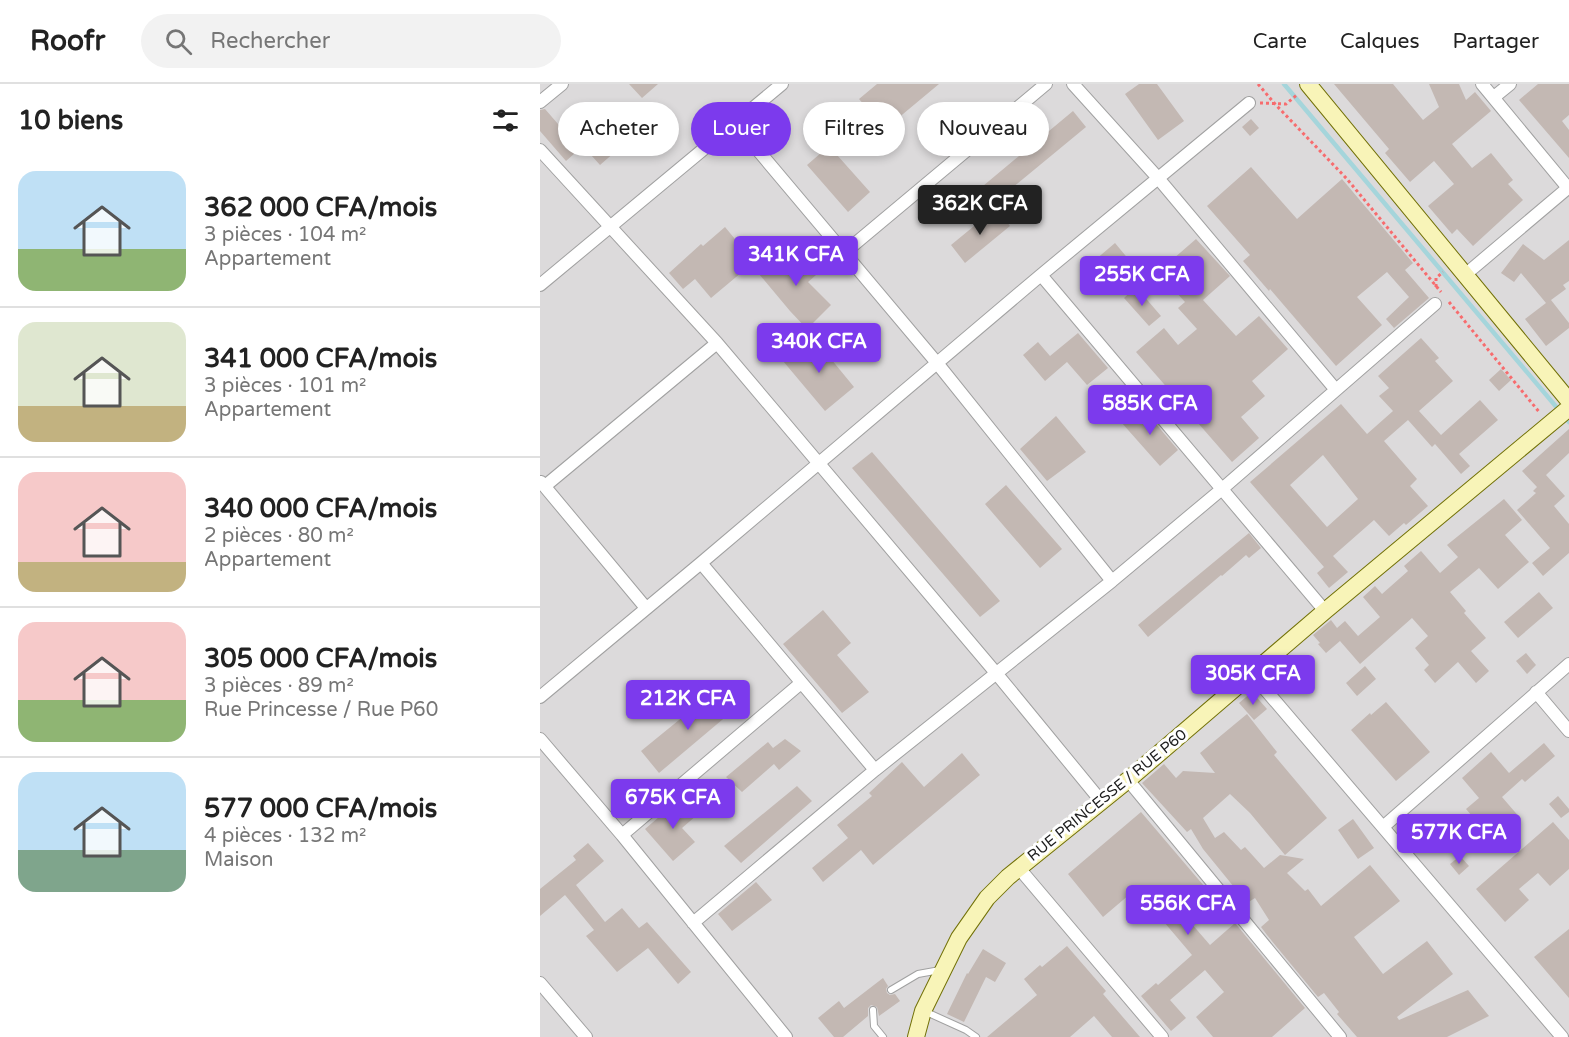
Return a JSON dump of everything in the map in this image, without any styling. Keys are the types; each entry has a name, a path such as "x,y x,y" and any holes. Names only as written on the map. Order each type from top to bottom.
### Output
{"street":[{"path":"540,102 562,84"},
{"path":"760,102 782,84"},
{"path":"844,252 1046,84"},
{"path":"1073,84 1158,178 1336,390"},
{"path":"1466,274 1568,188 1482,84"},
{"path":"1494,98 1510,84"},
{"path":"1304,88 1466,274 1562,412"},
{"path":"540,697 1249,103"},
{"path":"540,150 717,343 820,463 1101,801"},
{"path":"540,285 696,156"},
{"path":"763,156 937,363 1112,581"},
{"path":"1041,275 1325,611"},
{"path":"693,922 875,770 1112,581 1435,304"},
{"path":"646,608 542,484 717,343"},
{"name":"RUE PRINCESSE / RUE P60","path":"916,1037 923,1011 959,938 987,898 1018,867 1128,780 1562,412"},
{"path":"701,564 875,770"},
{"path":"1383,827 1569,664"},
{"path":"1252,674 1562,1037"},
{"path":"622,835 801,683"},
{"path":"1536,692 1569,731"},
{"path":"540,739 622,835 786,1037"},
{"path":"1128,780 1340,1037"},
{"path":"1018,867 1162,1037"},
{"path":"540,983 586,1037"}],"lane":[{"path":"891,990 918,974 942,969"},
{"path":"873,1010 874,1026 883,1037"},
{"path":"923,1011 966,1030 976,1037"}],"path":[{"path":"1258,84 1562,412"},
{"path":"1249,103 1286,104 1304,88"}],"shaded area":[{"path":"540,84 1569,84 1569,1037 540,1037"}],"building":[{"path":"629,84 658,84 642,98"},
{"path":"877,84 939,84 905,112 905,102 862,102 859,99"},
{"path":"1139,84 1157,84 1184,121 1158,140 1125,94"},
{"path":"1334,84 1393,84 1423,120 1439,107 1429,84 1459,84 1466,100 1475,92 1491,111 1452,144 1472,168 1491,153 1513,180 1508,184 1523,200 1473,246 1457,229 1452,234 1428,206 1454,184 1434,161 1410,182 1385,153 1389,149"},
{"path":"1538,84 1569,84 1569,115 1562,121 1569,130 1569,158 1519,100"},
{"path":"545,109 558,124 558,152 540,131 540,110"},
{"path":"1073,111 1086,127 984,211 971,196 1019,156 1049,156 1049,131"},
{"path":"1251,119 1259,128 1250,136 1242,127"},
{"path":"562,156 572,156 566,161"},
{"path":"592,156 610,156 600,165"},
{"path":"817,156 838,156 870,192 848,212 807,165"},
{"path":"1251,167 1297,219 1342,179 1413,263 1405,270 1429,298 1394,328 1386,319 1409,297 1387,272 1357,297 1382,325 1336,366 1243,261 1250,255 1207,206"},
{"path":"996,208 1010,226 965,263 951,245"},
{"path":"725,227 754,262 711,298 695,279 683,289 669,273 701,244 703,246"},
{"path":"1196,239 1230,276 1203,300 1236,336 1259,316 1288,349 1252,381 1265,396 1241,417 1259,438 1232,462 1136,352 1164,328 1178,345 1197,329 1178,308 1185,302 1156,270"},
{"path":"1569,240 1569,281 1563,285 1566,289 1551,300 1569,323 1569,328 1546,346 1525,319 1546,303 1521,273 1514,282 1501,273 1523,244 1544,260"},
{"path":"1115,243 1130,261 1109,278 1095,260"},
{"path":"792,247 816,275 808,282 831,305 807,329 759,274"},
{"path":"1136,287 1161,316 1149,326 1124,298"},
{"path":"1078,333 1108,368 1087,385 1067,362 1045,381 1023,355 1038,342 1050,356"},
{"path":"813,337 854,387 825,411 783,361"},
{"path":"1421,338 1439,358 1435,361 1453,381 1419,411 1441,435 1480,400 1498,420 1459,454 1470,466 1461,474 1435,444 1432,447 1408,420 1384,441 1417,479 1410,486 1428,506 1389,536 1374,520 1333,556 1348,572 1329,588 1317,573 1324,567 1250,482 1341,404 1367,434 1393,411 1379,396 1389,388 1378,376","holes":["1323,455 1358,499 1327,527 1290,485"]},
{"path":"1501,369 1511,380 1499,391 1489,380"},
{"path":"1140,405 1178,450 1160,466 1121,422"},
{"path":"1056,416 1086,452 1047,481 1020,449"},
{"path":"1569,429 1569,453 1546,475 1565,496 1554,506 1569,524 1569,553 1543,576 1532,563 1550,548 1517,510 1536,493 1533,491 1537,487 1522,471"},
{"path":"872,452 1000,601 980,617 852,468"},
{"path":"1006,485 1062,549 1040,568 985,504"},
{"path":"1504,499 1522,520 1505,535 1529,562 1498,589 1479,568 1450,592 1466,611 1464,613 1486,638 1471,651 1489,671 1476,683 1458,662 1435,683 1424,670 1429,665 1415,648 1428,636 1412,618 1360,664 1340,641 1326,653 1318,644 1320,643 1313,635 1331,620 1337,628 1345,621 1358,636 1380,617 1363,597 1375,586 1382,594 1408,571 1404,566 1421,551 1440,573 1458,557 1447,545"},
{"path":"1249,533 1261,548 1249,558 1246,555 1148,637 1138,625"},
{"path":"1539,592 1553,608 1518,638 1504,622"},
{"path":"823,610 851,643 837,655 869,692 842,713 783,644"},
{"path":"1526,653 1536,665 1527,674 1516,661"},
{"path":"1365,666 1376,679 1357,696 1346,683"},
{"path":"717,689 735,709 659,773 641,751"},
{"path":"1252,692 1267,709 1254,720 1239,703"},
{"path":"1386,702 1430,752 1396,781 1351,730"},
{"path":"1247,714 1277,752 1274,755 1327,818 1285,855 1250,813 1230,794 1203,818 1215,838 1224,832 1241,850 1245,847 1264,868 1280,855 1304,859 1287,873 1305,891 1308,889 1321,906 1370,865 1400,901 1354,937 1383,974 1427,941 1453,974 1397,1017 1399,1020 1468,990 1489,1016 1447,1037 1357,1037 1337,1014 1339,1012 1324,993 1318,997 1261,927 1269,920 1255,898 1247,903 1203,849 1191,829 1187,832 1142,783 1164,764 1176,778 1183,771 1215,773 1200,753"},
{"path":"785,739 801,751 779,770 774,764 742,792 726,777 768,742 773,748"},
{"path":"1544,743 1555,756 1525,782 1522,779 1502,797 1521,819 1499,839 1482,819 1478,823 1466,809 1479,798 1462,778 1491,752 1509,773"},
{"path":"962,753 980,775 873,865 861,850 823,882 812,868 848,838 837,825 872,796 869,793 902,762 924,787"},
{"path":"797,786 812,801 741,863 724,846"},
{"path":"1558,796 1569,809 1569,812 1561,818 1549,804"},
{"path":"681,798 697,815 682,828 695,842 673,861 645,829"},
{"path":"1141,812 1204,886 1178,908 1210,945 1235,923 1305,1008 1272,1037 1213,1037 1196,1017 1224,992 1205,970 1170,1000 1186,1018 1171,1031 1141,996 1156,983 1158,985 1192,955 1136,889 1103,917 1068,874"},
{"path":"1353,819 1374,848 1358,859 1338,830"},
{"path":"1553,822 1569,840 1569,869 1550,886 1538,873 1519,889 1529,900 1505,922 1476,889"},
{"path":"588,843 604,861 576,885 605,922 622,908 639,928 647,922 691,972 678,984 648,948 617,972 586,936 594,930 565,895 540,916 540,889 576,860 573,856"},
{"path":"1460,856 1469,866 1459,875 1450,864"},
{"path":"756,882 772,900 732,931 718,914"},
{"path":"1569,929 1569,998 1534,957"},
{"path":"1067,946 1106,991 1103,994 1140,1037 1112,1037 1094,1016 1070,1037 987,1037 1037,995 1024,979"},
{"path":"983,949 1006,963 995,982 986,977 964,1022 947,1014 967,973"},
{"path":"883,978 888,986 887,993 895,994 900,1001 879,1016 877,1007 871,1005 868,1008 868,1016 843,1037 834,1037 818,1018 839,1001 844,1008"}],"waterway":[{"path":"1284,84 1569,422"}]}
